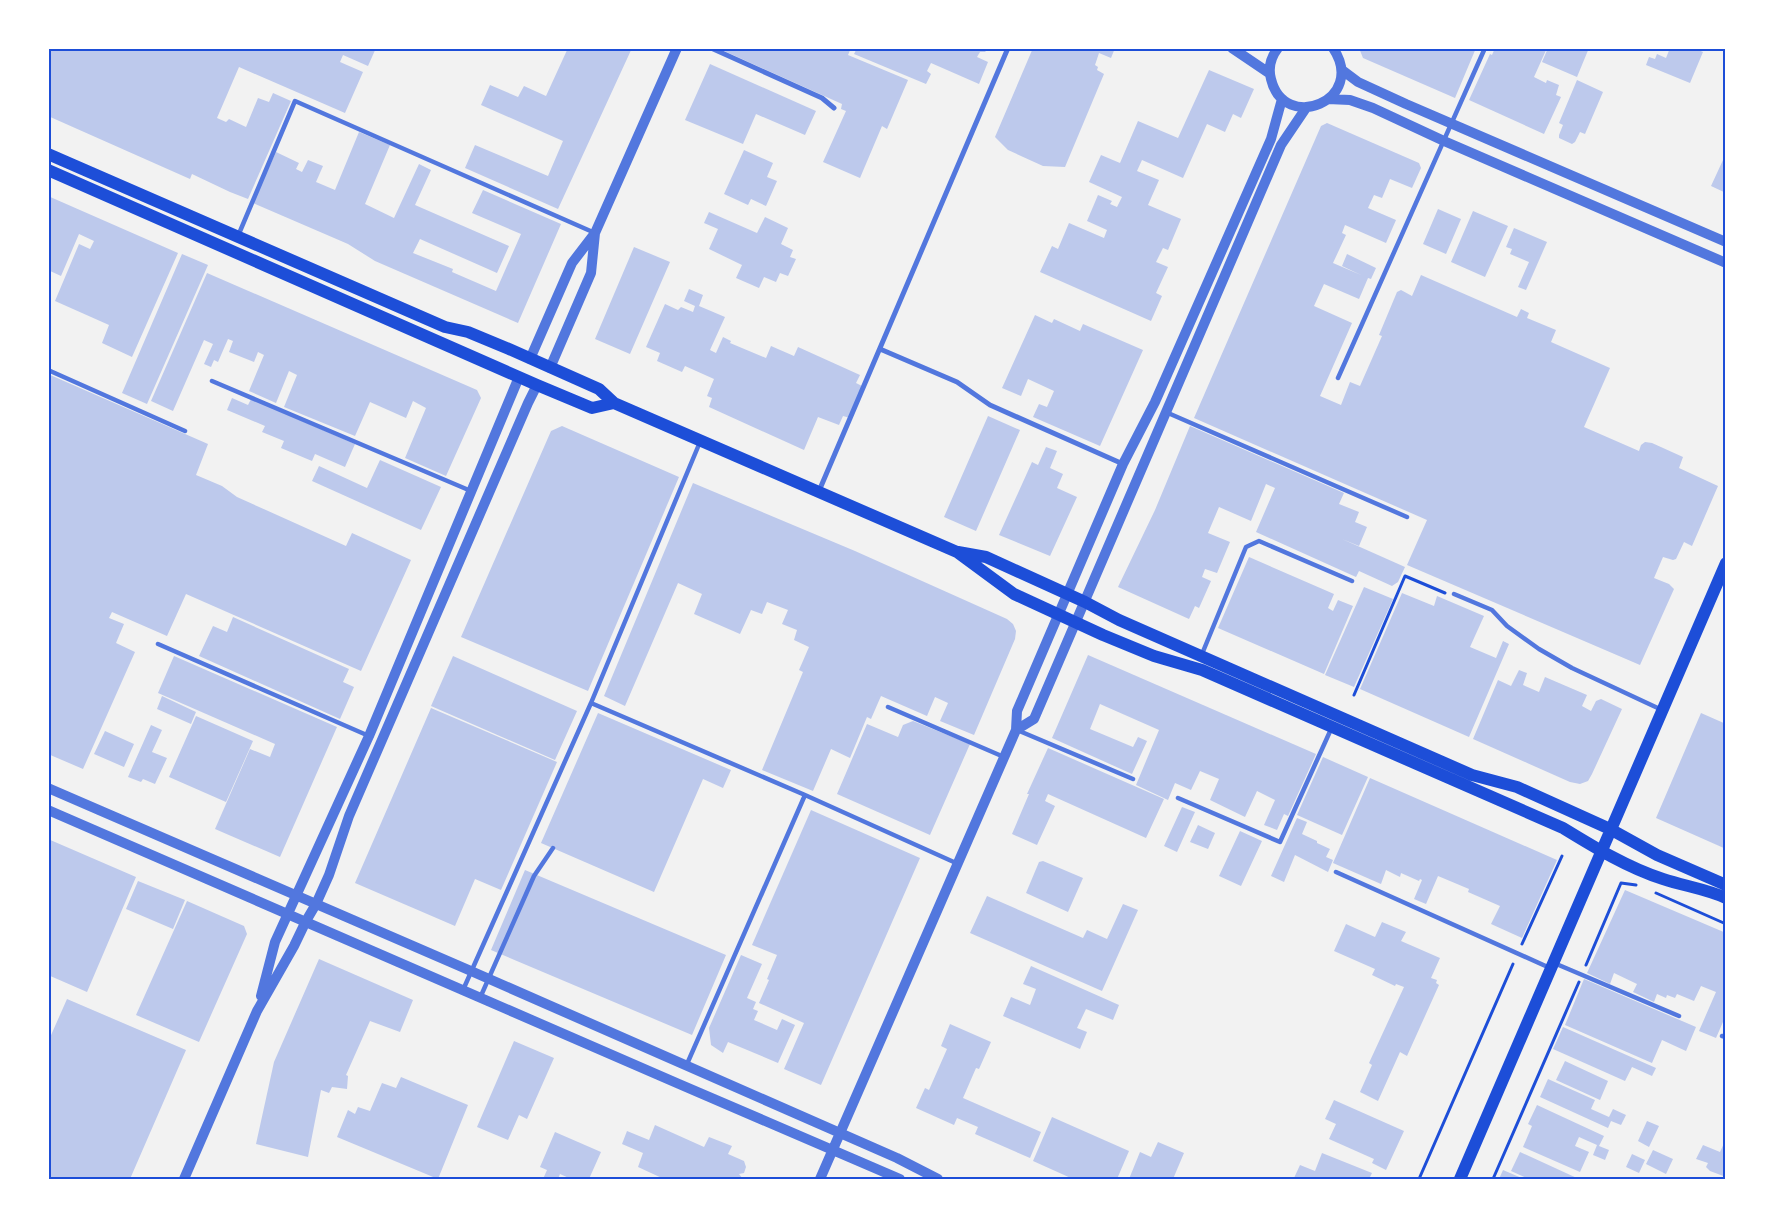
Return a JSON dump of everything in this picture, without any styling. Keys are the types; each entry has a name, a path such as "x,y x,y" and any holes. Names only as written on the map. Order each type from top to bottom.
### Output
{"main road":[{"path":"48,154 444,327 468,332 599,389 614,403 957,552 1014,594 1058,615 1154,656 1202,670 1563,828 1600,851 1662,879 1726,898"},
{"path":"48,170 537,386 592,408 614,403"},
{"path":"519,377 530,359"},
{"path":"537,386 550,368"},
{"path":"957,552 986,556 1119,620 1472,775 1517,788 1610,829 1657,855 1726,885"},
{"path":"1460,1179 1726,563"}],"street":[{"path":"530,359 572,263 595,232 677,48"},
{"path":"711,48 822,98 834,108"},
{"path":"818,492 1008,48"},
{"path":"1232,48 1269,73"},
{"path":"1278,48 1271,62 1269,73 1273,87 1282,99 1306,108 1329,99 1339,86 1342,70 1340,58 1333,48"},
{"path":"1342,70 1358,81 1726,242"},
{"path":"820,1179 1016,730 1017,711 1067,593 1123,464 1155,402 1271,139 1282,99"},
{"path":"1329,99 1350,100 1373,108 1726,264"},
{"path":"1016,730 1034,719 1281,145 1306,108"},
{"path":"1679,242 1687,226"},
{"path":"550,368 591,273 595,232"},
{"path":"1185,334 1197,339"},
{"path":"880,349 957,382 990,405 1123,464"},
{"path":"256,1011 275,942 369,736 519,377"},
{"path":"184,1179 256,1011 294,946 329,875 348,816 486,497 537,386"},
{"path":"471,491 486,497"},
{"path":"369,736 380,741"},
{"path":"48,788 471,970 897,1158 938,1179"},
{"path":"48,810 900,1179"},
{"path":"679,1084 686,1066"}],"lane":[{"path":"1338,378 1485,48"},
{"path":"238,237 295,101 595,232"},
{"path":"48,370 185,431"},
{"path":"212,381 471,491"},
{"path":"1165,412 1407,517"},
{"path":"463,990 591,703 700,440"},
{"path":"1201,656 1246,547 1259,541 1352,581"},
{"path":"1454,594 1492,610 1507,626 1539,649 1564,663 1662,710"},
{"path":"158,644 369,736"},
{"path":"591,703 957,863"},
{"path":"888,707 1004,757"},
{"path":"1179,798 1280,842 1332,727"},
{"path":"1016,730 1133,779"},
{"path":"686,1066 805,795"},
{"path":"480,998 534,876 553,848"},
{"path":"1336,872 1518,954 1582,975 1678,1016"}],"path":[{"path":"1354,695 1405,576 1446,594 1454,594"},
{"path":"1419,1179 1562,856"},
{"path":"1493,1179 1622,883 1639,886"},
{"path":"1650,891 1726,924"}],"building":[{"path":"48,48 376,48 368,66 343,55 340,62 363,72 345,113 239,67 217,118 226,122 229,119 246,127 258,98 269,102 273,93 291,101 248,199 192,174 190,179 48,116"},
{"path":"568,48 632,48 558,209 465,168 475,145 548,176 563,141 481,105 490,85 518,97 524,86 546,96"},
{"path":"723,48 851,48 848,55 908,80 887,129 882,126 860,178 823,162 846,111 841,109 842,104 722,50"},
{"path":"857,48 989,48 985,52 980,52 977,57 988,62 979,84 931,63 927,71 931,74 926,84 854,54"},
{"path":"1033,48 1115,48 1111,58 1099,53 1095,65 1098,67 1097,70 1104,74 1065,167 1043,166 1008,150 995,137"},
{"path":"1359,48 1476,48 1455,98 1363,58"},
{"path":"1495,48 1547,48 1534,77 1546,83 1547,80 1559,85 1556,95 1561,97 1544,134 1469,100"},
{"path":"1548,48 1589,48 1577,77 1542,62"},
{"path":"1670,48 1694,48 1703,52 1690,83 1646,65 1649,57 1655,59 1657,54 1666,58"},
{"path":"710,64 816,111 805,135 756,114 743,144 685,120"},
{"path":"1209,70 1254,89 1241,118 1233,114 1225,132 1207,124 1183,178 1142,160 1137,171 1159,180 1148,205 1181,219 1168,250 1163,248 1156,262 1168,267 1156,293 1162,296 1151,321 1040,272 1052,246 1058,249 1069,223 1104,238 1107,230 1087,221 1098,195 1112,201 1110,204 1117,207 1122,197 1089,182 1101,155 1120,163 1138,121 1178,138"},
{"path":"1577,80 1603,92 1585,134 1580,132 1572,144 1559,138 1563,125 1559,123"},
{"path":"1327,123 1419,163 1421,168 1412,188 1390,179 1382,198 1374,195 1368,208 1396,220 1386,243 1345,225 1342,233 1346,235 1333,263 1361,275 1342,266 1347,254 1376,268 1371,279 1368,278 1359,299 1324,284 1314,306 1352,323 1320,396 1341,405 1350,382 1360,386 1382,336 1379,335 1397,292 1401,290 1412,296 1421,275 1517,317 1521,309 1529,313 1527,318 1556,330 1551,342 1610,368 1584,427 1639,451 1645,442 1652,443 1683,457 1679,468 1718,486 1692,546 1684,542 1676,559 1663,557 1654,578 1669,584 1674,589 1640,665 1407,565 1427,520 1194,418 1321,126"},
{"path":"359,132 390,145 365,204 394,218 419,164 431,170 415,205 509,246 497,273 420,239 413,253 453,269 452,272 496,291 521,234 472,213 483,190 561,224 518,323 375,261 348,244 253,203 276,152 299,163 296,169 302,172 308,160 323,166 316,182 335,190"},
{"path":"744,150 773,163 767,177 777,181 766,206 751,199 748,205 724,194"},
{"path":"1723,160 1726,162 1726,193 1711,186"},
{"path":"48,196 178,253 132,357 102,343 109,325 55,301 79,244 90,249 94,241 79,234 61,276 48,270"},
{"path":"1438,209 1461,219 1446,254 1423,244"},
{"path":"1473,211 1508,226 1485,277 1451,262"},
{"path":"709,212 757,233 765,217 788,228 781,244 793,250 790,257 796,259 788,276 780,273 776,282 764,277 759,288 736,278 742,265 709,249 718,229 704,223"},
{"path":"1514,228 1547,242 1526,290 1518,287 1529,262 1510,254 1512,249 1506,247"},
{"path":"634,247 670,262 630,354 595,339"},
{"path":"182,254 208,265 147,404 122,393"},
{"path":"207,273 477,390 481,398 446,476 405,458 426,408 413,401 406,418 370,402 355,436 284,407 297,375 289,371 276,403 249,391 264,355 258,352 254,362 229,352 233,341 228,339 218,362 214,360 211,367 204,364 213,344 204,340 173,411 151,401"},
{"path":"689,289 703,295 699,306 725,317 710,350 716,353 723,337 731,341 730,343 766,358 771,346 794,356 798,347 860,375 856,383 864,387 850,418 843,416 839,425 818,417 804,450 709,407 712,398 707,396 714,379 685,366 682,372 657,361 660,353 646,347 665,304 678,310 681,307 693,312 695,306 684,301"},
{"path":"1035,315 1052,323 1054,319 1080,331 1083,324 1143,350 1100,446 1033,417 1039,404 1047,407 1054,391 1028,379 1021,396 1002,388"},
{"path":"48,374 208,444 196,475 222,486 237,497 346,546 352,533 411,560 361,671 186,594 167,636 112,612 109,618 124,624 116,643 135,652 83,769 48,754"},
{"path":"232,398 248,405 251,399 355,444 345,467 315,454 312,461 281,448 284,441 262,432 265,426 227,410"},
{"path":"988,416 1020,430 976,531 944,517"},
{"path":"562,426 679,477 588,691 461,637 551,431"},
{"path":"1190,426 1344,493 1339,504 1359,512 1355,522 1367,527 1359,546 1342,539 1405,567 1398,582 1392,586 1359,571 1356,577 1256,532 1275,488 1266,484 1251,521 1219,507 1208,533 1230,542 1217,573 1205,569 1202,577 1211,581 1199,608 1195,606 1189,619 1118,587 1155,510"},
{"path":"1046,447 1057,451 1050,468 1063,474 1057,488 1077,497 1050,556 999,535 1032,462 1038,465"},
{"path":"380,460 441,487 421,530 312,481 319,466 367,488"},
{"path":"693,483 855,551 1007,619 1013,624 1016,631 1015,639 974,735 940,721 948,703 935,697 927,716 881,696 871,719 867,717 850,758 831,749 813,791 762,770 803,672 799,670 809,647 794,640 797,630 782,624 788,610 767,602 762,614 751,610 740,634 694,614 702,594 678,583 625,706 604,696"},
{"path":"1249,557 1334,594 1328,608 1333,611 1338,600 1353,606 1324,674 1218,628"},
{"path":"1364,587 1393,599 1354,687 1325,675"},
{"path":"1402,593 1434,606 1437,596 1484,616 1470,647 1496,658 1503,641 1509,644 1469,737 1360,689"},
{"path":"233,617 349,669 343,682 354,687 340,719 199,656 213,626 227,632"},
{"path":"1088,655 1316,754 1288,816 1284,814 1277,830 1264,825 1275,800 1257,791 1245,817 1210,800 1219,779 1200,771 1191,790 1175,783 1168,800 1136,785 1159,730 1100,704 1090,729 1133,747 1138,737 1147,741 1132,774 1052,738"},
{"path":"174,656 337,727 280,857 215,829 250,749 270,757 275,744 158,693"},
{"path":"453,656 577,711 555,760 431,706"},
{"path":"1519,670 1527,673 1523,685 1539,692 1545,677 1587,695 1582,706 1591,711 1596,701 1601,699 1622,709 1588,781 1580,784 1570,782 1473,739 1498,680 1511,686"},
{"path":"162,696 196,712 191,724 157,709"},
{"path":"431,708 557,762 501,890 475,879 455,926 355,883"},
{"path":"598,713 731,770 723,788 703,779 654,892 541,843"},
{"path":"1701,713 1726,724 1726,849 1656,818"},
{"path":"196,716 253,741 226,802 169,777"},
{"path":"913,721 970,744 930,835 837,794 867,724 898,737 903,725"},
{"path":"151,725 162,730 152,752 167,758 155,784 143,779 141,782 128,777"},
{"path":"105,731 134,744 124,767 94,754"},
{"path":"1048,748 1164,799 1146,838 1048,794 1045,801 1055,806 1037,845 1012,834"},
{"path":"1323,757 1368,777 1342,835 1297,815"},
{"path":"1370,778 1557,860 1522,938 1491,924 1500,906 1468,892 1469,889 1438,876 1426,904 1414,899 1422,880 1420,879 1419,881 1401,873 1400,877 1386,870 1381,884 1333,863"},
{"path":"1182,807 1195,812 1177,852 1164,846"},
{"path":"811,810 920,858 821,1085 784,1069 804,1023 759,1003 777,955 752,945"},
{"path":"1297,818 1307,822 1302,834 1330,849 1326,857 1333,860 1328,872 1295,855 1284,882 1271,876"},
{"path":"1198,825 1215,833 1208,849 1190,842"},
{"path":"1240,831 1262,841 1241,886 1219,876"},
{"path":"48,839 136,877 87,992 48,975"},
{"path":"1043,861 1083,878 1068,912 1026,893 1039,862"},
{"path":"525,870 726,955 692,1035 491,950"},
{"path":"138,881 185,900 173,929 126,909"},
{"path":"1625,890 1726,933 1726,1015 1716,1038 1699,1031 1716,992 1701,986 1694,1001 1677,994 1675,998 1667,995 1666,998 1657,994 1654,1002 1633,992 1637,984 1614,973 1610,984 1587,973"},
{"path":"987,896 1083,938 1087,930 1107,939 1123,904 1138,910 1102,991 970,933"},
{"path":"187,901 244,926 247,934 199,1042 136,1015"},
{"path":"1382,922 1406,932 1401,941 1440,958 1431,978 1437,980 1436,983 1439,985 1407,1056 1400,1052 1378,1101 1360,1092 1372,1065 1369,1063 1404,987 1396,984 1395,986 1372,975 1375,969 1334,951 1346,924 1375,937"},
{"path":"741,955 762,964 747,998 756,1002 753,1009 758,1011 754,1020 777,1030 782,1019 795,1025 778,1063 728,1042 723,1053 711,1045 709,1028"},
{"path":"319,959 413,1000 400,1032 370,1021 346,1075 348,1076 347,1089 332,1087 329,1093 321,1090 308,1157 256,1144 274,1062"},
{"path":"1031,966 1119,1005 1113,1020 1086,1009 1077,1028 1087,1032 1080,1049 1003,1016 1011,997 1030,1005 1036,989 1023,984"},
{"path":"1584,979 1696,1027 1686,1051 1662,1040 1652,1063 1565,1025"},
{"path":"67,999 186,1050 130,1179 48,1179 48,1042"},
{"path":"950,1024 991,1042 963,1098 1041,1132 1030,1158 975,1134 978,1127 957,1118 954,1125 916,1108 925,1088 929,1090 947,1049 941,1046"},
{"path":"1563,1027 1656,1068 1652,1076 1632,1067 1625,1081 1553,1049"},
{"path":"514,1041 554,1058 527,1119 519,1115 508,1140 477,1127"},
{"path":"1565,1061 1608,1081 1600,1100 1556,1080"},
{"path":"401,1077 468,1105 438,1179 337,1137 348,1110 355,1114 358,1107 370,1111 382,1083 396,1088"},
{"path":"1548,1079 1595,1100 1591,1109 1609,1117 1613,1109 1626,1115 1621,1125 1611,1121 1608,1128 1540,1097"},
{"path":"1334,1100 1404,1131 1386,1170 1372,1163 1374,1159 1329,1139 1336,1124 1325,1119"},
{"path":"1537,1105 1604,1136 1599,1146 1609,1150 1605,1160 1593,1155 1597,1145 1579,1137 1575,1146 1589,1152 1580,1172 1523,1147 1532,1126 1528,1124"},
{"path":"1052,1117 1129,1151 1117,1179 1073,1179 1033,1161"},
{"path":"1647,1121 1659,1126 1649,1147 1638,1141"},
{"path":"655,1125 704,1147 709,1137 732,1146 728,1154 744,1161 746,1167 744,1173 739,1174 743,1179 664,1179 638,1167 643,1153 622,1144 627,1131 649,1140"},
{"path":"555,1132 601,1152 589,1179 571,1179 560,1174 558,1179 543,1179 547,1170 540,1167"},
{"path":"1726,1139 1726,1177 1710,1171 1706,1167 1708,1163 1696,1159 1703,1145 1720,1152"},
{"path":"1158,1142 1184,1153 1173,1179 1129,1179 1140,1152 1151,1157"},
{"path":"1653,1150 1673,1159 1666,1174 1646,1164"},
{"path":"1520,1152 1579,1179 1529,1179 1511,1171"},
{"path":"1322,1153 1372,1173 1369,1179 1294,1178 1300,1165 1315,1171"},
{"path":"1632,1154 1645,1160 1639,1173 1626,1167"},
{"path":"1503,1170 1524,1179 1499,1179"}]}
